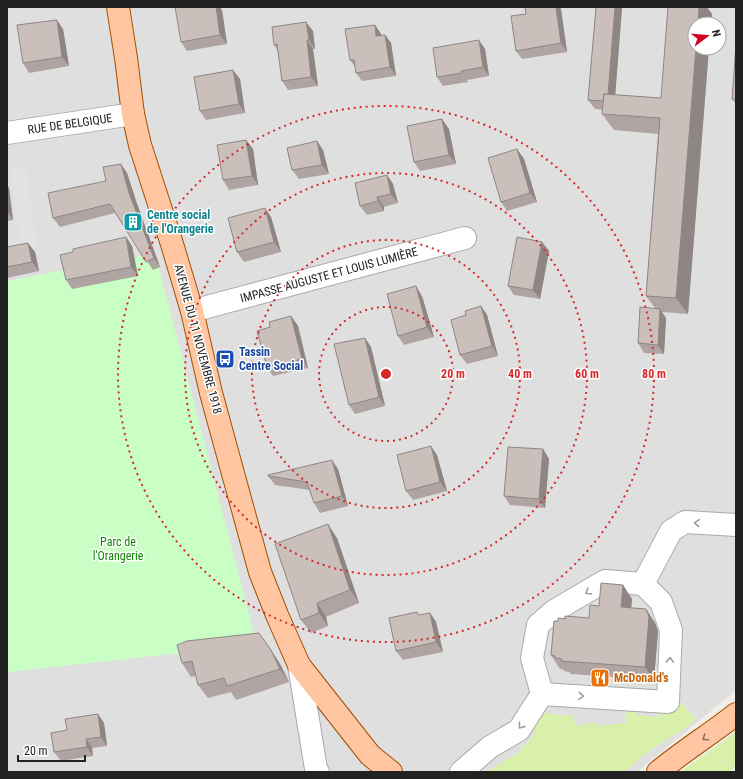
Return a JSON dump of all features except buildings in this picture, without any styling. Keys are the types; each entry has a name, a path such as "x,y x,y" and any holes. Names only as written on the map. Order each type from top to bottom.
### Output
{"main road":[{"name":"AVENUE DU 11 NOVEMBRE 1918","path":"118,7 133,114 140,145 192,311 212,393 260,572 299,665 370,755 391,772"},
{"path":"658,772 670,761 713,733 736,714"}],"street":[{"name":"RUE DE BELGIQUE","path":"7,133 102,120 133,114"},
{"name":"IMPASSE AUGUSTE ET LOUIS LUMIÈRE","path":"192,311 465,238"},
{"path":"643,584 671,531 685,522 736,525"},
{"path":"461,772 490,747 519,730 542,694 532,658 538,625 554,611 605,581 643,584 661,602 671,630 668,702 542,694"},
{"name":"AVENUE DU 11 NOVEMBRE 1918","path":"299,665 311,771"}],"shaded area":[{"path":"7,7 736,7 736,690 637,772 7,772"},
{"path":"25,165 37,246 22,248 10,168"}],"green space":[{"name":"Parc de l'Orangerie","path":"155,253 257,645 7,672 7,281"},
{"path":"679,701 696,719 687,727 647,753 626,772 486,772 518,753 536,732 533,729 542,713 573,716 577,726 584,723 594,723 601,727 604,725 626,723 625,711 636,712 636,715 657,717 658,714 671,711 675,708"},
{"path":"736,732 736,764 730,772 680,772"}],"place":[{"name":"Centre social de l'Orangerie","path":"133,222"},
{"name":"Tassin Centre Social","path":"225,359"},
{"name":"McDonald's","path":"600,678"}]}
